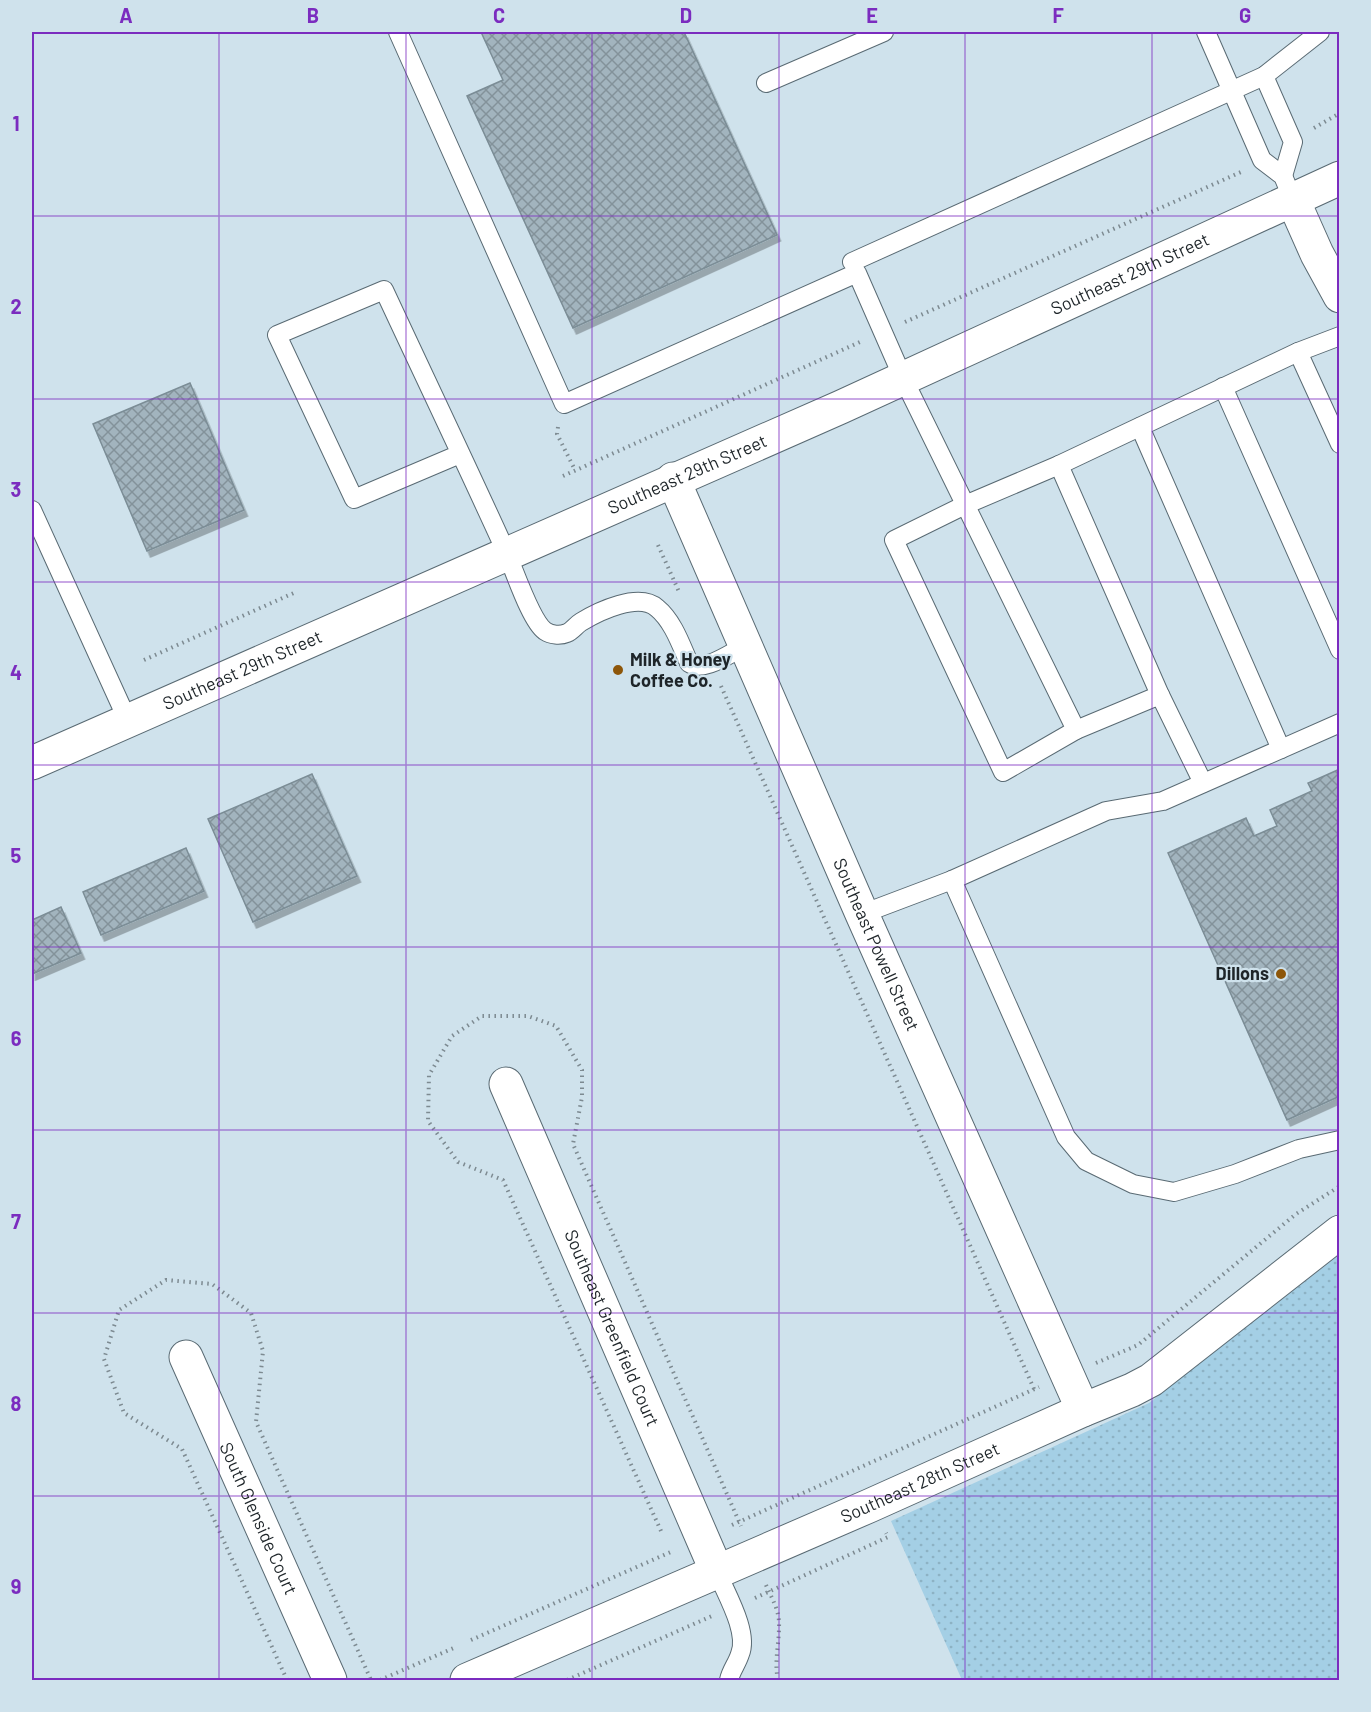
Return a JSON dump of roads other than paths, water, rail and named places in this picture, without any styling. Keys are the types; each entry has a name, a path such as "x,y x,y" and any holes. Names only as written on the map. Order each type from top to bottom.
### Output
{"street":[{"name":"Southeast 29th Street","path":"32,764 903,378 1288,188 1340,178"},
{"path":"1288,188 1317,254 1340,296"},
{"name":"Southeast Powell Street","path":"673,479 862,914 1083,1410"},
{"name":"Southeast Greenfield Court","path":"506,1084 717,1572"},
{"name":"Southeast 28th Street","path":"467,1680 1132,1390 1151,1380 1340,1232"},
{"name":"South Glenside Court","path":"186,1357 330,1680"}],"lane":[{"path":"398,32 564,404 857,273 903,378 1076,730"},
{"path":"766,83 884,32"},
{"path":"1206,32 1262,160 1288,188"},
{"path":"852,262 1264,76 1320,32"},
{"path":"1264,76 1293,142 1288,188"},
{"path":"460,454 354,499 277,335 384,290 507,553 538,624 548,633 559,635 568,633 581,622 608,610 629,602 645,601 656,606 665,616 689,663 695,666 700,667 711,663 745,646"},
{"path":"1160,695 1076,730 1003,772 894,540 1298,352 1340,336"},
{"path":"1298,352 1340,444"},
{"path":"1223,387 1340,650"},
{"path":"1140,427 1281,749"},
{"path":"1059,465 1160,695 1203,783"},
{"path":"32,510 128,721"},
{"path":"862,914 952,880 1107,811 1163,801 1340,723"},
{"path":"952,880 1066,1137 1086,1161 1133,1184 1174,1192 1235,1174 1299,1149 1340,1140"},
{"path":"717,1572 743,1638 741,1654 731,1670 729,1680"}],"place":[{"name":"Milk & Honey Coffee Co.","path":"618,670"},
{"name":"Dillons","path":"1281,974"}]}
